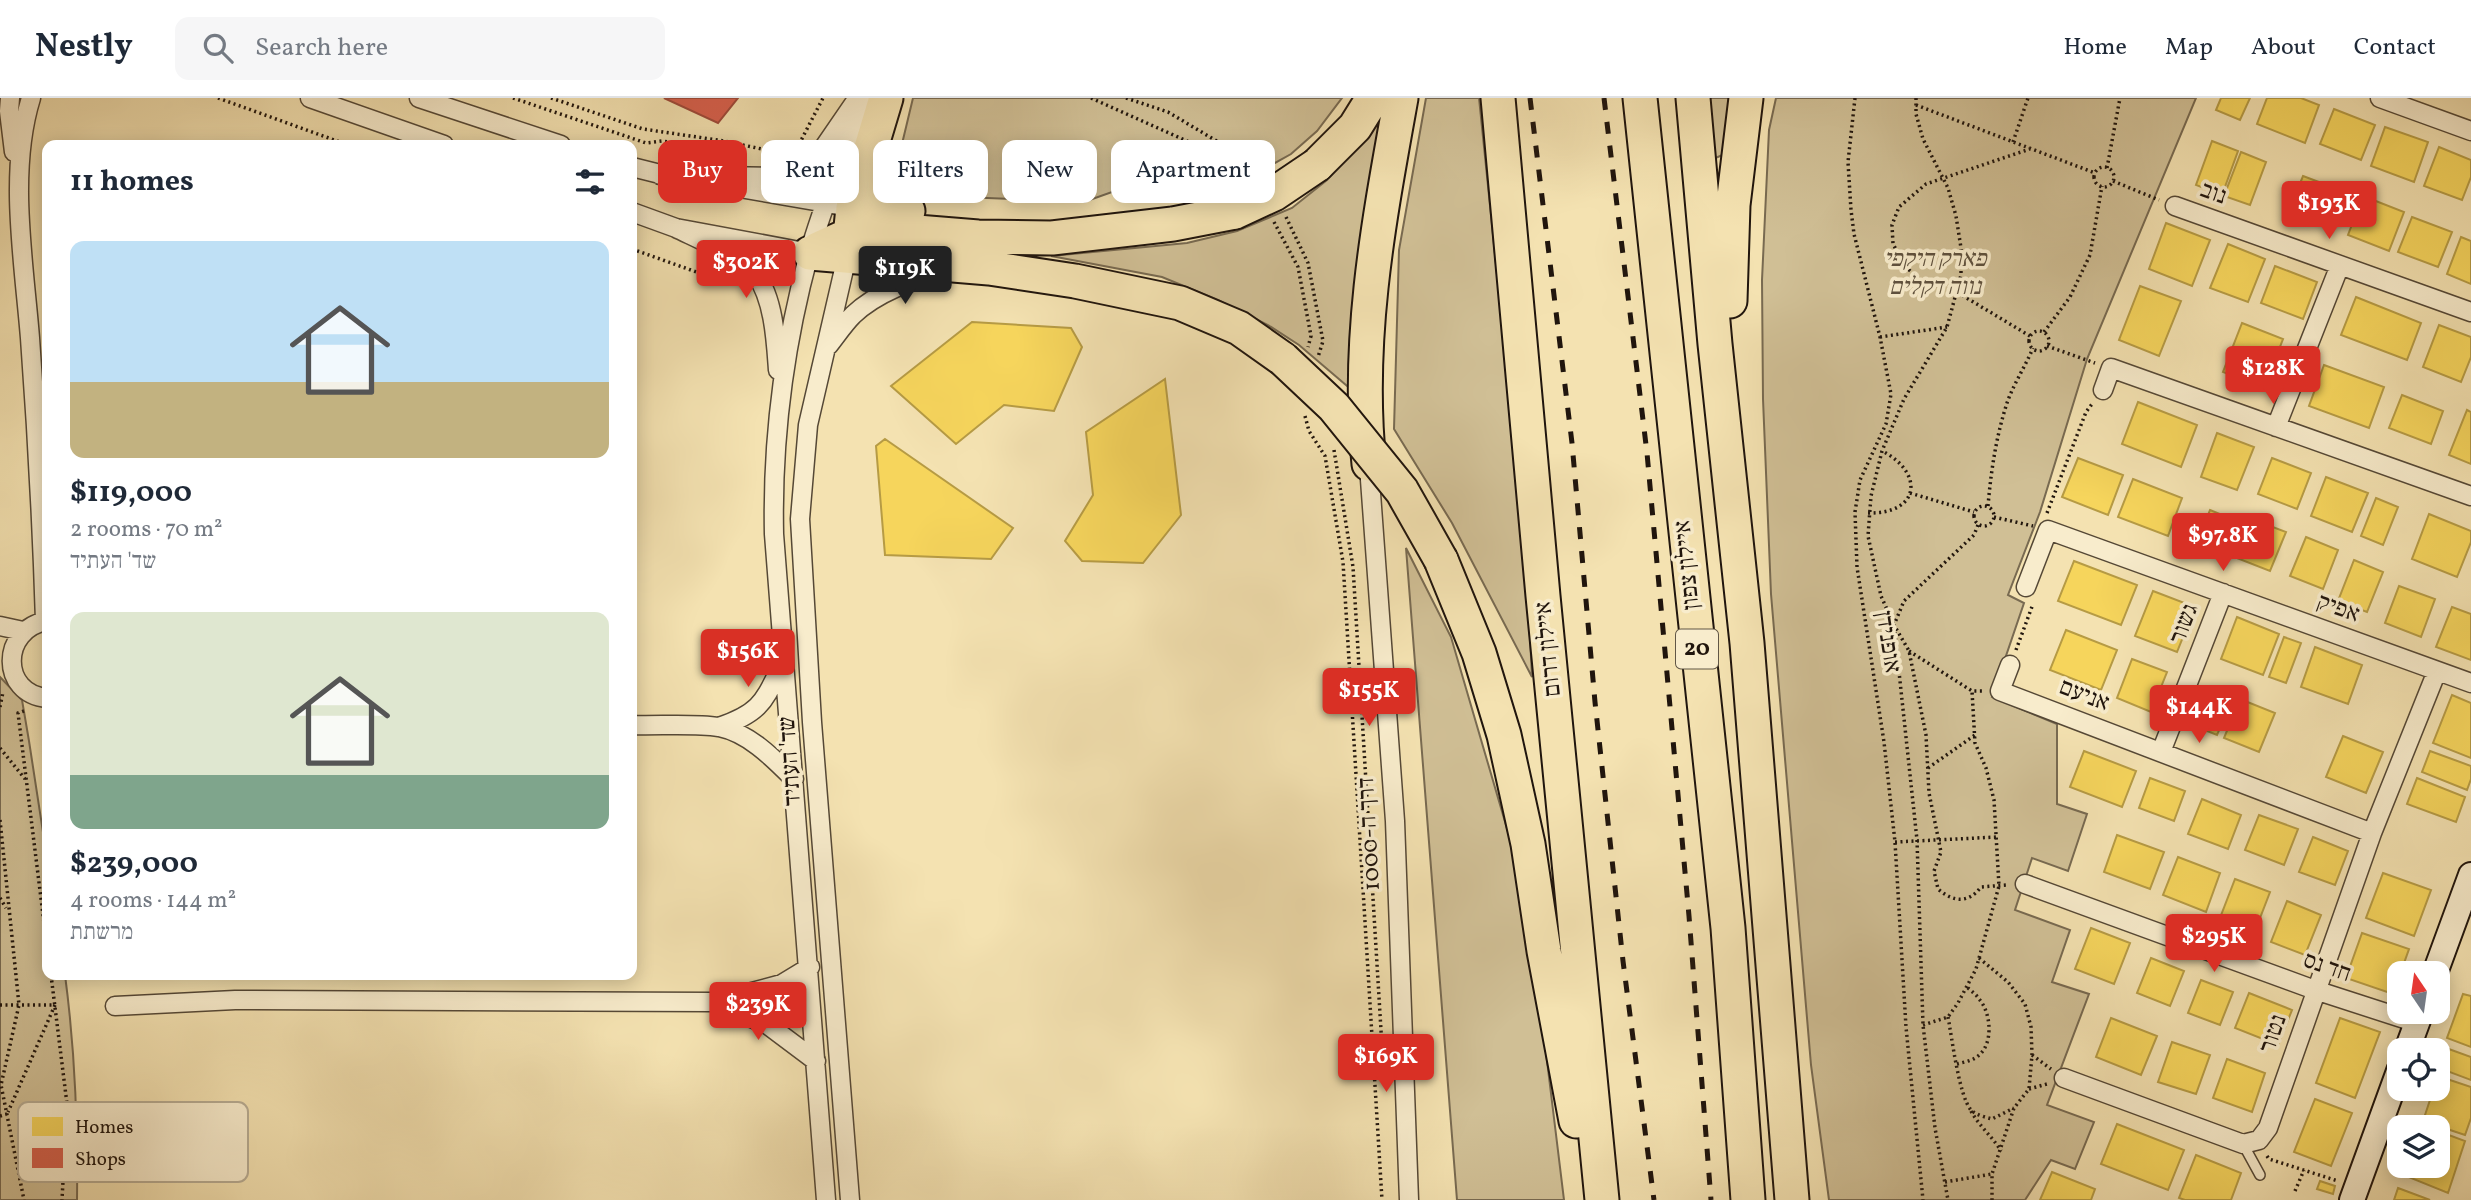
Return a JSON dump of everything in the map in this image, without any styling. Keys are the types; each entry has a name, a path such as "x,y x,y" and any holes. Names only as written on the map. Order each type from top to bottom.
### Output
{"highway":[{"path":"848,232 886,98"},
{"path":"1275,193 1317,165 1355,127 1373,98"},
{"path":"1369,466 1364,415 1366,331 1376,238 1401,98"},
{"name":"איילון דרום","path":"1498,98 1602,1200"},
{"name":"איילון צפון","path":"1640,98 1728,928 1748,1200"},
{"path":"1693,98 1715,344 1747,643"},
{"path":"1746,98 1733,205 1729,336 1747,643 1792,1200"},
{"path":"810,253 848,232 1172,224 1229,203"},
{"path":"848,232 989,268 1076,281 1180,303 1239,328 1294,358 1402,492 1441,560 1479,653 1504,735 1528,844 1544,951 1590,1200"}],"street":[{"path":"10,98 9,111 19,179 42,520"},
{"path":"19,179 22,139 31,98"},
{"path":"310,98 430,140"},
{"path":"419,98 546,140"},
{"path":"747,176 779,177 808,169 858,98"},
{"name":"שד' העתיד","path":"850,1200 812,722 800,519 808,425 848,232 863,98"},
{"path":"2380,98 2420,105 2471,131"},
{"path":"637,168 658,174"},
{"path":"747,201 848,232"},
{"name":"נוב","path":"2175,206 2471,313"},
{"path":"637,214 676,228 738,260 755,273 762,285 774,325 780,396"},
{"path":"676,228 810,253"},
{"name":"שד' העתיד","path":"826,1200 810,967 774,534 773,480 780,396 793,322 810,253 848,232"},
{"path":"2276,427 2340,265"},
{"path":"824,351 853,315 877,297 928,276 989,268"},
{"path":"2103,390 2111,368 2471,496"},
{"name":"דרך ה-1000","path":"1369,466 1395,821 1409,1200"},
{"path":"2026,587 2045,529"},
{"name":"אפיק","path":"2045,529 2471,683"},
{"name":"גשור","path":"2161,752 2223,593"},
{"path":"42,622 23,631 15,641 6,662 22,687 31,694 42,697"},
{"path":"0,626 23,631"},
{"path":"637,725 719,727 745,719 764,701 784,661"},
{"path":"2000,691 2010,665"},
{"name":"נטור","path":"2251,1141 2268,1128 2372,833 2437,671"},
{"name":"אניעם","path":"2000,691 2372,833"},
{"path":"719,727 756,745 794,779"},
{"name":"חד נס","path":"2025,884 2315,990 2387,1009"},
{"path":"2440,961 2468,890"},
{"path":"115,1006 235,1000 714,1002 782,984 810,967"},
{"path":"714,1002 768,1026 816,1061"},
{"path":"2064,1078 2251,1141"},
{"path":"2354,1193 2388,1101"}],"lane":[{"path":"2251,1141 2260,1175"}],"path":[{"path":"218,98 334,140"},
{"path":"513,98 646,143 658,142"},
{"path":"801,140 823,98"},
{"path":"1091,98 1183,140"},
{"path":"1126,98 1168,112 1215,140"},
{"name":"אופנידן","path":"1855,98 1848,162 1851,210 1854,234 1880,337 1891,394 1886,424 1860,480 1855,512 1857,567 1884,742 1895,842 1906,1027 1923,1200"},
{"path":"1916,98 1923,139 1942,177 1956,216 1961,248 1961,275 1947,327 1904,399 1882,451 1868,513 1868,536 1879,584 1894,625 1909,651 1926,735 1929,793 1941,852 1934,871 1938,889 1952,900 1965,900 1975,895 1981,887 2025,884"},
{"path":"2013,142 2028,98"},
{"path":"2107,168 2120,98"},
{"path":"1916,105 2095,173"},
{"path":"2030,336 1955,291 1920,280 1906,267 1893,244 1892,225 1899,207 1926,184 2031,149"},
{"path":"2102,186 2095,180 2095,173 2101,167 2107,168 2113,174 2113,181"},
{"path":"2102,186 2113,181"},
{"path":"2113,181 2175,206"},
{"path":"2044,332 2070,297 2090,256 2102,186"},
{"path":"1269,215 1297,267 1311,336 1294,358"},
{"path":"1286,216 1308,263 1323,341 1317,360"},
{"path":"1880,337 1947,327"},
{"path":"2038,331 2044,332 2049,340 2047,346 2039,351 2033,348 2029,343 2030,336 2038,331"},
{"path":"2047,346 2111,368"},
{"path":"1988,506 1999,429 2008,400 2033,348"},
{"path":"1994,517 2045,529 2086,412 2103,390"},
{"path":"1304,412 1309,431 1325,456 1343,562 1382,1200"},
{"path":"1330,442 1335,452 1353,567 1385,1092"},
{"path":"1868,513 1894,511 1905,503 1910,493 1906,470 1892,456 1882,451"},
{"path":"1910,493 1974,512"},
{"path":"1981,506 1988,506 1994,517 1988,525 1978,525 1974,512 1981,506"},
{"path":"1948,1200 1934,1128 1923,1025 1917,840 1894,625 1904,601 1974,535 1978,525"},
{"path":"2010,665 2033,604 2026,587"},
{"path":"1909,651 1972,691 2000,691"},
{"path":"0,707 4,690"},
{"path":"1923,1025 1948,1017 1967,987 1979,958 1999,886 1994,800 1986,768 1975,743 1972,691"},
{"path":"26,710 18,713 42,909"},
{"path":"1928,768 1975,735"},
{"path":"0,748 25,779"},
{"path":"0,820 19,1005 1,1086 18,1170"},
{"path":"1895,842 1997,837"},
{"path":"0,898 8,911"},
{"path":"1979,958 2008,982 2025,1004 2031,1027 2029,1089 2014,1108 1993,1174 1992,1200"},
{"path":"52,980 67,1102"},
{"path":"1957,1064 1979,1055 1987,1042 1989,1030 1988,1016 1981,1000 1967,987"},
{"path":"0,1005 55,1005"},
{"path":"7,1114 55,1005"},
{"path":"1948,1017 1957,1064 1970,1109 1979,1125 2001,1151"},
{"path":"1970,1109 1992,1119 2014,1108"},
{"path":"0,1116 7,1114"},
{"path":"2251,1141 2269,1159 2304,1170 2354,1193"},
{"path":"2295,1191 2304,1170"},
{"path":"1945,1182 1993,1174"},
{"path":"20,1182 24,1200"},
{"path":"62,1200 63,1182"}],"green space":[{"path":"913,98 1342,98 1317,131 1291,154 1275,163 1275,140 1111,140 1111,192 1097,197 1097,140 1002,140 1002,199 988,198 988,140 903,140"},
{"path":"1387,98 1353,391 1299,345 1268,325 1218,300 1162,277 1051,256 1187,243 1237,231 1292,208 1327,180 1362,142"},
{"path":"1426,98 1479,98 1526,558 1532,677 1452,523 1394,429 1399,250"},
{"path":"1706,98 1735,98 1725,154 1713,159"},
{"name":"פארק היקפי נווה דקלים","path":"1776,98 2196,98 2087,359 2040,512 2008,595 2024,603 1992,697 2057,724 2057,804 2087,814 2068,871 2032,858 2015,910 2070,930 2052,982 2089,994 2047,1105 2094,1122 2075,1169 2051,1160 2025,1200 1829,1200 1811,1065 1771,594 1763,399 1762,280 1769,130"},
{"path":"1406,548 1451,637 1527,897 1564,1200 1457,1200"},
{"path":"0,677 22,700 42,826 42,980 66,980 76,1102 18,1102 18,1182 77,1182 77,1200 0,1200"}],"building: Homes":[{"path":"2221,98 2250,98 2240,120 2216,110"},
{"path":"2267,98 2301,98 2319,105 2305,143 2257,124"},
{"path":"2334,109 2375,125 2361,160 2320,144"},
{"path":"2385,127 2428,142 2414,182 2371,166"},
{"path":"2212,141 2238,151 2222,195 2196,185"},
{"path":"2439,147 2471,160 2471,177 2462,200 2424,186"},
{"path":"2241,152 2266,162 2250,205 2224,196"},
{"path":"2303,176 2343,191 2329,228 2288,213"},
{"path":"2363,196 2404,212 2389,251 2348,235"},
{"path":"2412,217 2452,232 2438,267 2398,252"},
{"path":"2166,223 2210,240 2192,286 2149,269"},
{"path":"2461,237 2471,241 2471,284 2447,274"},
{"path":"2228,244 2265,259 2248,302 2210,288"},
{"path":"2275,266 2317,282 2303,319 2261,303"},
{"path":"2140,286 2181,301 2159,356 2119,340"},
{"path":"2356,297 2421,323 2407,360 2341,335"},
{"path":"972,322 1071,328 1082,347 1054,411 1004,405 956,444 891,386"},
{"path":"2242,323 2283,339 2264,388 2223,372"},
{"path":"2439,325 2471,337 2471,357 2461,382 2423,367"},
{"path":"2324,365 2384,387 2369,428 2309,406"},
{"path":"1165,379 1181,515 1143,563 1082,561 1065,541 1093,495 1086,432"},
{"path":"2402,395 2443,411 2431,444 2389,428"},
{"path":"2138,402 2197,425 2181,467 2122,444"},
{"path":"2467,410 2471,412 2471,464 2449,455"},
{"path":"2217,433 2254,447 2237,490 2201,477"},
{"path":"885,439 1013,528 991,559 885,555 876,446"},
{"path":"2078,458 2123,475 2108,515 2062,497"},
{"path":"2272,458 2311,473 2297,509 2258,494"},
{"path":"2326,477 2368,493 2352,532 2311,516"},
{"path":"2133,479 2182,498 2168,536 2118,517"},
{"path":"2376,498 2398,507 2383,545 2361,536"},
{"path":"2210,510 2227,517 2212,554 2195,547"},
{"path":"2429,514 2471,531 2471,542 2457,577 2412,559"},
{"path":"2244,516 2286,532 2270,571 2229,555"},
{"path":"2306,537 2338,550 2323,589 2290,576"},
{"path":"2354,560 2383,572 2367,612 2338,601"},
{"path":"2074,561 2137,585 2121,625 2058,601"},
{"path":"2399,586 2435,599 2421,637 2385,623"},
{"path":"2153,591 2195,607 2177,652 2135,636"},
{"path":"2452,607 2471,614 2471,660 2436,647"},
{"path":"2237,617 2279,634 2263,675 2221,659"},
{"path":"2066,630 2117,650 2101,690 2050,670"},
{"path":"2284,637 2301,643 2286,683 2269,677"},
{"path":"2315,647 2362,665 2348,704 2301,687"},
{"path":"2132,659 2167,672 2151,712 2117,698"},
{"path":"2213,689 2233,698 2217,735 2197,727"},
{"path":"2452,695 2471,703 2471,758 2433,743"},
{"path":"2240,699 2275,713 2259,752 2224,738"},
{"path":"2343,736 2383,752 2366,793 2326,777"},
{"path":"2084,751 2136,771 2122,807 2070,787"},
{"path":"2430,751 2471,766 2471,779 2467,790 2422,772"},
{"path":"2150,778 2185,791 2174,821 2139,808"},
{"path":"2417,778 2465,797 2456,822 2407,804"},
{"path":"2202,799 2241,815 2228,849 2188,834"},
{"path":"2259,815 2298,829 2284,865 2245,850"},
{"path":"2117,835 2164,852 2150,889 2104,872"},
{"path":"2313,837 2348,851 2335,885 2299,872"},
{"path":"2178,857 2220,873 2206,912 2163,895"},
{"path":"2383,873 2431,890 2414,936 2366,918"},
{"path":"2235,879 2270,892 2255,931 2220,918"},
{"path":"2287,901 2321,915 2305,955 2271,942"},
{"path":"2091,928 2130,943 2114,984 2075,969"},
{"path":"2362,933 2409,949 2405,961 2387,961 2387,992 2346,978"},
{"path":"2151,958 2184,971 2170,1006 2137,993"},
{"path":"2201,980 2233,992 2220,1025 2188,1013"},
{"path":"2249,993 2292,1010 2278,1045 2235,1028"},
{"path":"2463,994 2471,996 2471,1047 2447,1038"},
{"path":"2111,1018 2157,1036 2141,1075 2096,1057"},
{"path":"2340,1018 2380,1032 2355,1098 2316,1083"},
{"path":"2172,1042 2210,1055 2196,1094 2158,1082"},
{"path":"2450,1049 2471,1057 2471,1080 2450,1072"},
{"path":"2227,1059 2265,1073 2252,1112 2213,1098"},
{"path":"2450,1080 2471,1087 2471,1118 2465,1135 2450,1130 2450,1115 2425,1115 2430,1101 2450,1101"},
{"path":"2315,1099 2352,1113 2331,1166 2294,1152"},
{"path":"2117,1124 2184,1150 2168,1190 2101,1164"},
{"path":"2450,1135 2465,1141 2448,1193 2411,1178 2450,1178"},
{"path":"2196,1155 2241,1173 2231,1200 2179,1198"},
{"path":"2052,1172 2095,1189 2091,1200 2040,1200"},
{"path":"2320,1181 2335,1186 2333,1194 2317,1189"},
{"path":"2398,1188 2430,1200 2394,1200"}],"building: Shops":[{"path":"664,98 738,98 718,123"}],"railway":[{"path":"1530,98 1572,443 1595,702 1623,961 1654,1200"},
{"path":"1604,98 1647,453 1689,916 1711,1200"}]}
